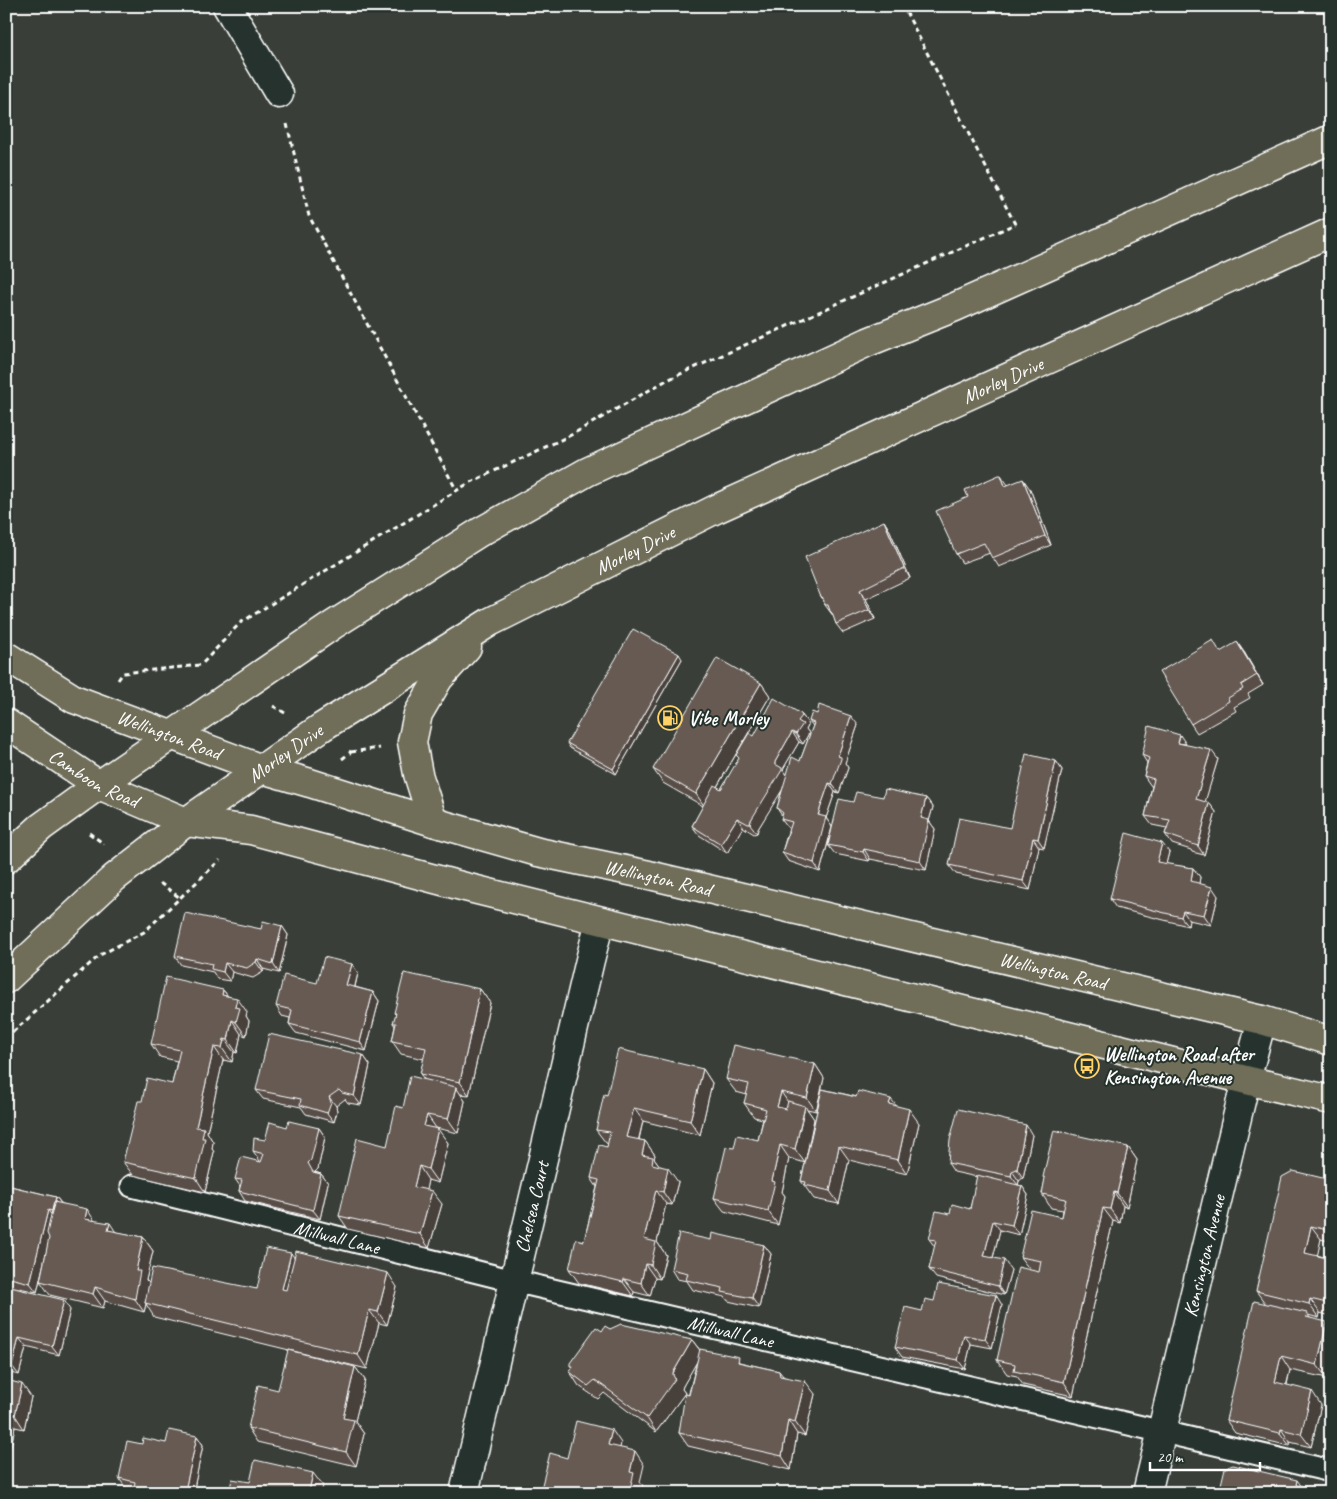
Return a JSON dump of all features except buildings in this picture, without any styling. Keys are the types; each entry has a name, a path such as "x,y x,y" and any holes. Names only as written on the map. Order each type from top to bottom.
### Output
{"main road":[{"path":"6,859 41,827 99,785 333,625 480,532 587,472 868,342 955,307 1331,139"},
{"name":"Morley Drive","path":"6,979 114,878 186,822 322,727 490,622 716,509 1331,232"},
{"path":"433,822 418,774 412,742 418,714 440,678 490,622"},
{"name":"Wellington Road","path":"6,656 74,699 262,769 310,782 433,822 538,852 659,877 1262,1020 1331,1040"},
{"name":"Camboon Road","path":"6,722 99,785 186,822"},
{"path":"186,822 251,830 465,887 1331,1100"}],"street":[{"path":"227,6 280,94"},
{"name":"Chelsea Court","path":"464,1493 600,920"},
{"name":"Kensington Avenue","path":"1147,1493 1262,1020"}],"lane":[{"name":"Millwall Lane","path":"132,1186 514,1281 1331,1471"}],"path":[{"path":"123,673 201,665 240,623 469,483 570,435 667,380 1015,224 904,6"},
{"path":"280,94 309,216 457,491"},
{"path":"351,752 390,747"},
{"path":"6,1038 100,955 144,932 216,864"}],"place":[{"name":"Vibe Morley","path":"670,718"},
{"name":"Wellington Road after Kensington Avenue","path":"1087,1066"}]}
